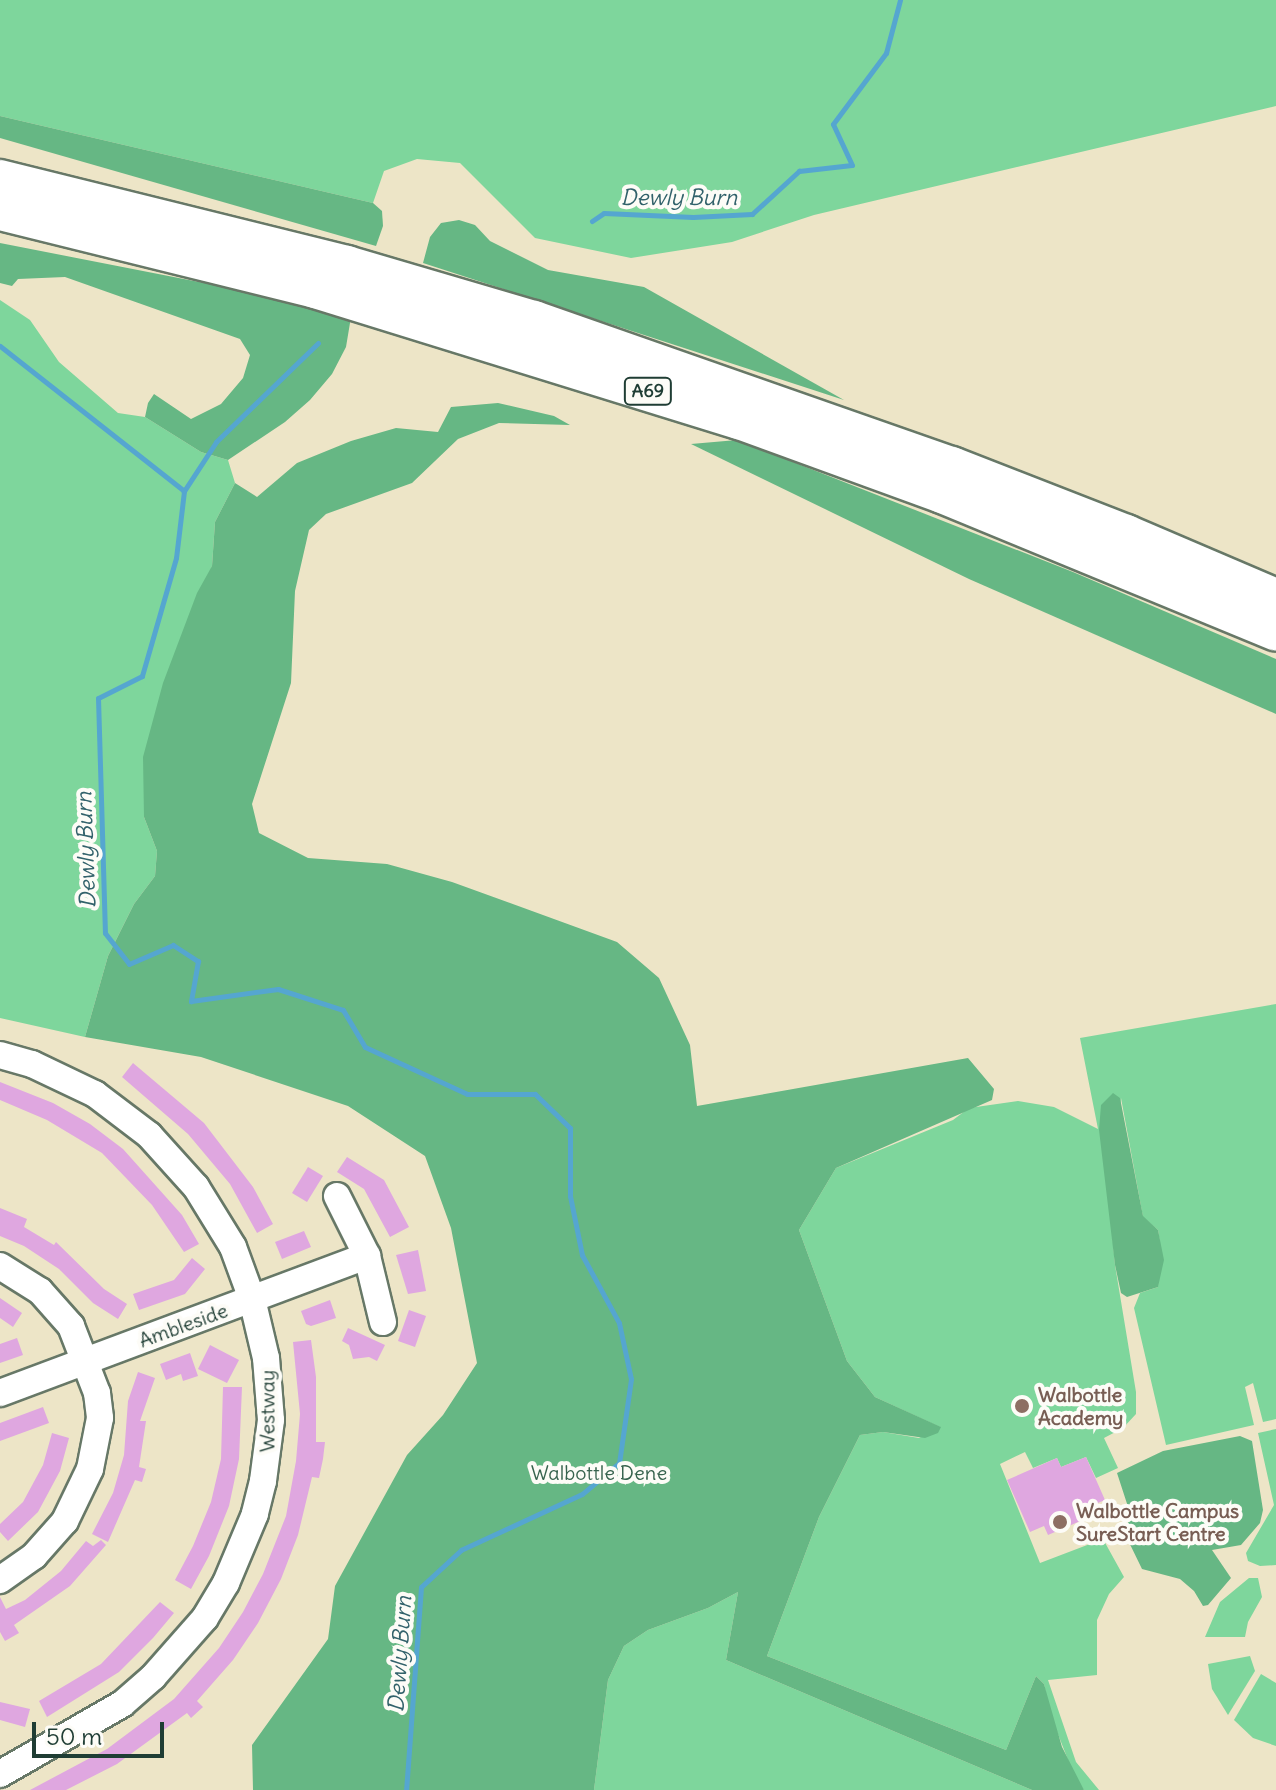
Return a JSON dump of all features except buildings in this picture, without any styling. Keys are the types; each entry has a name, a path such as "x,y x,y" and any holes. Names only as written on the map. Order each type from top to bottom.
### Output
{"highway":[{"name":"A69","path":"0,154 118,184 347,265"},
{"name":"A69","path":"0,179 347,265 534,320 750,393 1097,522 1276,598"},
{"name":"A69","path":"0,211 315,289 739,420 956,500 1276,632"},
{"name":"A69","path":"0,232 315,289"}],"street":[{"name":"Westway","path":"0,1055 66,1079 125,1115 149,1135 196,1187 233,1247 252,1299 270,1388 269,1449 255,1514 226,1583 205,1618 181,1647 122,1704 0,1774"},
{"path":"337,1196 367,1256 383,1322"},
{"name":"Ambleside","path":"0,1393 367,1256"},
{"path":"0,1266 40,1291 59,1308 86,1361 97,1393 100,1418 96,1446 80,1495 50,1539 0,1580"}],"green space":[{"path":"0,0 1276,0 1276,106 814,215 732,242 631,258 535,238 460,163 417,159 384,171 373,203 0,116"},
{"path":"0,116 373,203 382,211 383,226 376,246 0,138"},
{"path":"459,220 475,225 490,241 548,270 644,287 844,400 423,263 430,237 441,223"},
{"path":"0,243 240,290 351,317 346,347 332,374 310,400 285,422 228,460 201,452 145,417 148,403 154,394 191,419 221,404 243,378 250,355 240,339 65,277 18,279 12,286 0,283"},
{"path":"0,300 30,320 59,362 118,413 145,417 201,452 228,460 235,483 215,522 212,566 144,817 157,851 155,876 134,904 108,956 85,1037 0,1018"},
{"name":"Walbottle Dene","path":"498,403 554,416 570,425 499,423 458,439 412,483 326,514 309,530 295,591 291,683 252,804 259,833 308,858 387,864 452,882 617,942 659,978 690,1045 697,1106 968,1058 994,1089 992,1100 836,1168 799,1230 847,1361 875,1397 941,1427 938,1433 925,1438 883,1432 860,1435 819,1517 767,1656 1006,1750 1036,1676 1044,1684 1062,1747 1084,1790 1032,1790 726,1660 738,1592 708,1608 648,1630 624,1646 608,1680 594,1790 253,1790 252,1745 328,1639 335,1586 407,1455 443,1415 477,1363 451,1228 425,1156 348,1106 201,1057 85,1037 108,956 134,904 155,876 157,851 144,817 143,757 163,683 197,593 212,566 215,522 235,483 257,497 297,463 351,441 396,428 438,432 451,407"},
{"path":"737,440 1073,572 1276,659 1276,714 969,579 691,444"},
{"path":"1276,1004 1276,1419 1263,1422 1253,1383 1245,1387 1254,1425 1166,1445 1134,1308 1140,1293 1158,1287 1160,1243 1158,1230 1143,1217 1121,1098 1109,1199 1115,1265 1136,1392 1136,1414 1123,1428 1104,1438 1118,1468 1096,1478 1086,1457 1061,1467 1057,1458 1033,1468 1025,1452 1000,1464 1040,1563 1103,1539 1124,1577 1109,1594 1097,1620 1097,1675 1048,1680 1076,1762 1099,1790 1084,1790 1076,1780 1050,1714 1044,1684 1036,1676 1006,1750 767,1656 819,1517 860,1435 883,1432 919,1438 940,1427 875,1397 847,1361 799,1230 836,1168 953,1120 969,1108 1018,1101 1054,1107 1098,1129 1080,1038"},
{"path":"1113,1093 1120,1098 1143,1216 1158,1230 1164,1260 1158,1287 1127,1297 1121,1293 1115,1265 1099,1130 1101,1105"},
{"path":"1276,1429 1276,1565 1260,1566 1248,1561 1246,1553 1274,1505 1258,1433"},
{"path":"1240,1436 1252,1441 1263,1510 1260,1523 1241,1545 1212,1550 1231,1578 1208,1605 1203,1606 1194,1591 1180,1579 1142,1569 1124,1532 1131,1516 1117,1473 1163,1451"},
{"path":"1249,1578 1258,1578 1262,1597 1248,1622 1245,1637 1205,1637 1220,1602"},
{"path":"738,1592 726,1660 1032,1790 594,1790 608,1680 624,1646 648,1630 708,1608"},
{"path":"1250,1656 1255,1671 1228,1715 1212,1689 1208,1664"},
{"path":"1261,1674 1276,1683 1276,1746 1253,1738 1234,1720"}],"waterway":[{"name":"Dewly Burn","path":"592,221 604,213 693,217 752,214 799,171 852,165 833,124 886,53 900,0"},
{"name":"Dewly Burn","path":"318,343 216,442 184,491 176,558 142,676 98,698 105,933 129,964 173,945 198,961 191,1001 278,989 343,1010 365,1047 467,1094 535,1094 570,1128 570,1196 582,1255 619,1323 631,1379 619,1463 582,1494 461,1550 421,1587 406,1790"},
{"path":"0,346 184,491"}],"place":[{"name":"Walbottle Academy","path":"1022,1406"},
{"name":"Walbottle Campus SureStart Centre","path":"1060,1522"}]}
